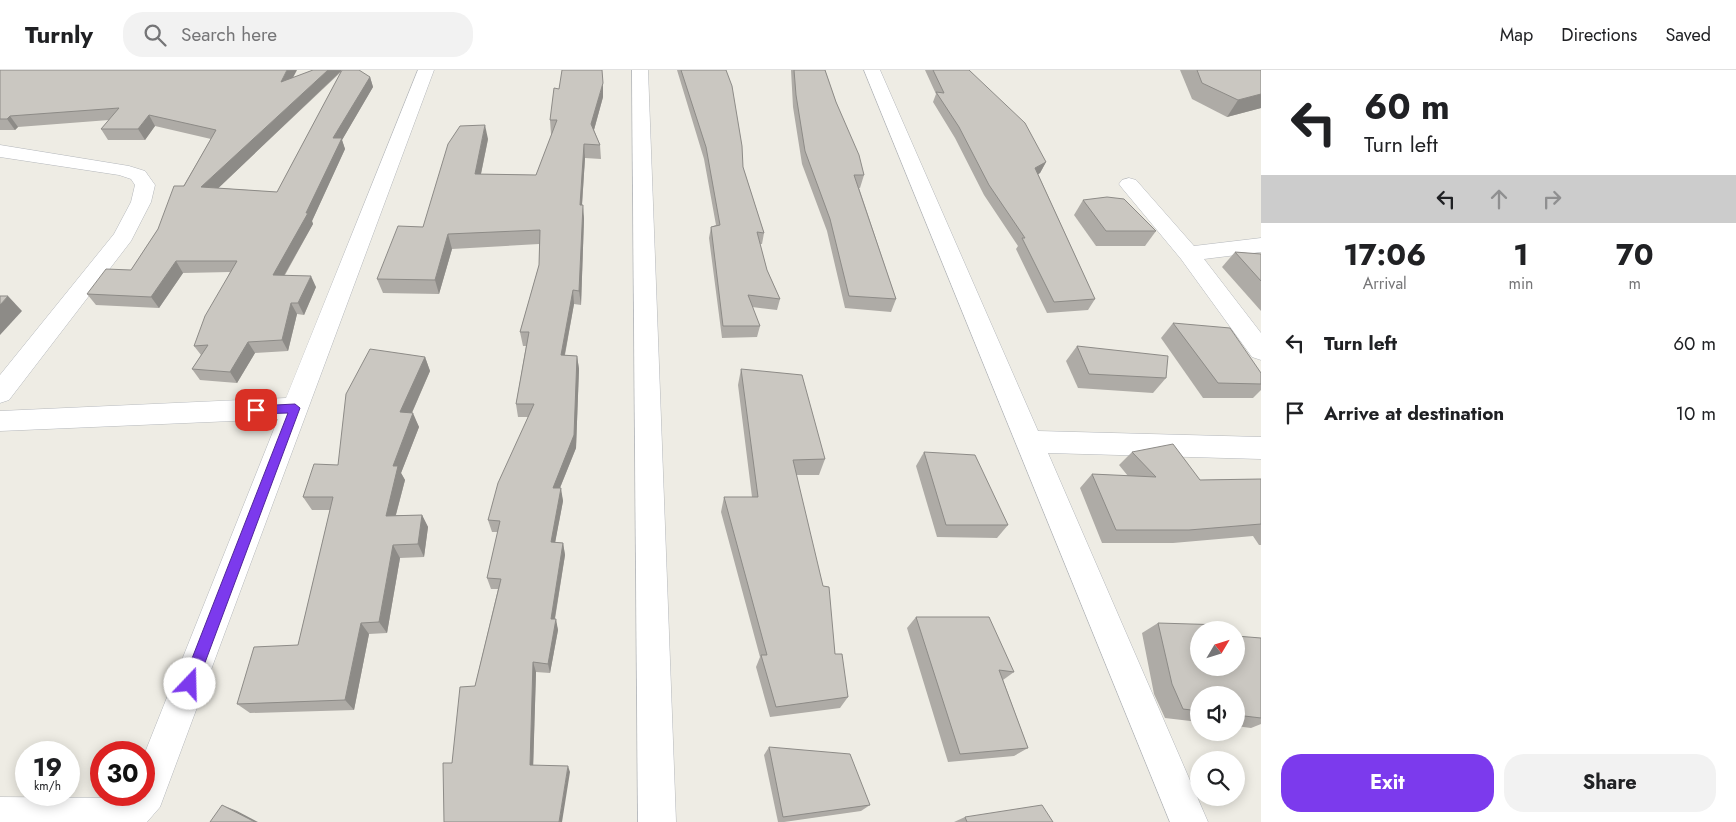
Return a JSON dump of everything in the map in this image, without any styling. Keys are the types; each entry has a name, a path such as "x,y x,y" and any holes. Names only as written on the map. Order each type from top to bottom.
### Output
{"street":[{"path":"0,816 116,816 134,808 147,794 426,70"},
{"path":"640,70 657,822"},
{"path":"872,70 1189,822"},
{"path":"0,151 122,170 138,175 146,185 141,202 123,236 0,393"},
{"path":"1128,184 1189,254 1261,351"},
{"path":"1189,254 1261,245"},
{"path":"0,420 295,408"},
{"path":"1029,442 1261,448"}],"building":[{"path":"0,70 287,70 281,82 313,70 328,70 201,187 277,192 342,70 359,70 370,77 333,138 342,138 306,213 308,213 273,275 311,276 298,303 291,303 282,340 248,342 230,372 192,369 208,345 194,346 205,316 237,261 176,261 151,297 87,294 106,269 131,270 158,229 174,186 184,186 216,130 149,115 138,129 101,129 119,108 10,116 7,119 0,119"},
{"path":"562,70 602,70 603,83 591,124 600,145 584,144 580,205 583,205 579,291 573,290 561,355 577,356 574,435 553,488 561,488 551,542 563,543 551,619 556,619 548,664 533,662 530,765 568,766 559,822 444,822 443,763 452,763 460,687 475,686 501,579 487,578 500,521 488,520 498,483 534,404 516,404 529,332 520,332 539,265 540,230 448,234 435,280 377,279 398,226 423,227 448,144 460,126 485,125 475,174 536,175 557,120 550,120 554,88 559,89"},
{"path":"681,70 726,70 732,86 742,146 743,167 764,233 757,232 767,270 780,299 748,295 760,326 723,326 711,227 720,225 706,147"},
{"path":"794,70 825,70 836,102 859,155 864,175 854,175 896,299 849,296 830,219 805,151"},
{"path":"933,70 969,70 1025,123 1046,162 1035,168 1095,299 1054,302 1022,238 1025,238 989,185 959,127 936,92 944,93"},
{"path":"1197,70 1261,70 1261,94 1238,100 1202,83"},
{"path":"1107,197 1124,199 1156,231 1106,231 1083,200"},
{"path":"1235,252 1261,254 1261,281"},
{"path":"0,296 8,296 0,305"},
{"path":"1173,323 1230,328 1261,373 1261,384 1218,383"},
{"path":"1077,346 1168,356 1166,378 1089,374"},
{"path":"370,349 425,357 400,412 413,413 393,466 398,466 386,516 422,515 418,544 393,545 379,622 361,623 345,700 237,704 254,647 298,645 333,497 303,497 314,464 338,465 346,394"},
{"path":"741,369 802,375 825,459 793,460 823,586 829,587 835,654 842,654 848,697 776,707 761,655 767,655 724,497 758,497"},
{"path":"1173,444 1200,480 1261,479 1261,524 1189,530 1116,530 1092,474 1156,477 1132,452"},
{"path":"924,452 975,455 1008,525 946,525"},
{"path":"916,617 989,617 1014,672 999,670 1028,748 960,754"},
{"path":"1158,623 1190,624 1190,676 1245,676 1245,637 1261,638 1261,718 1245,716 1245,686 1190,686 1190,710 1183,709 1172,684"},
{"path":"769,747 850,754 870,805 783,817"},
{"path":"222,805 255,822 210,822"},
{"path":"1042,805 1053,822 967,822 965,817"}],"route":[{"path":"190,684 295,408 256,410"}]}
